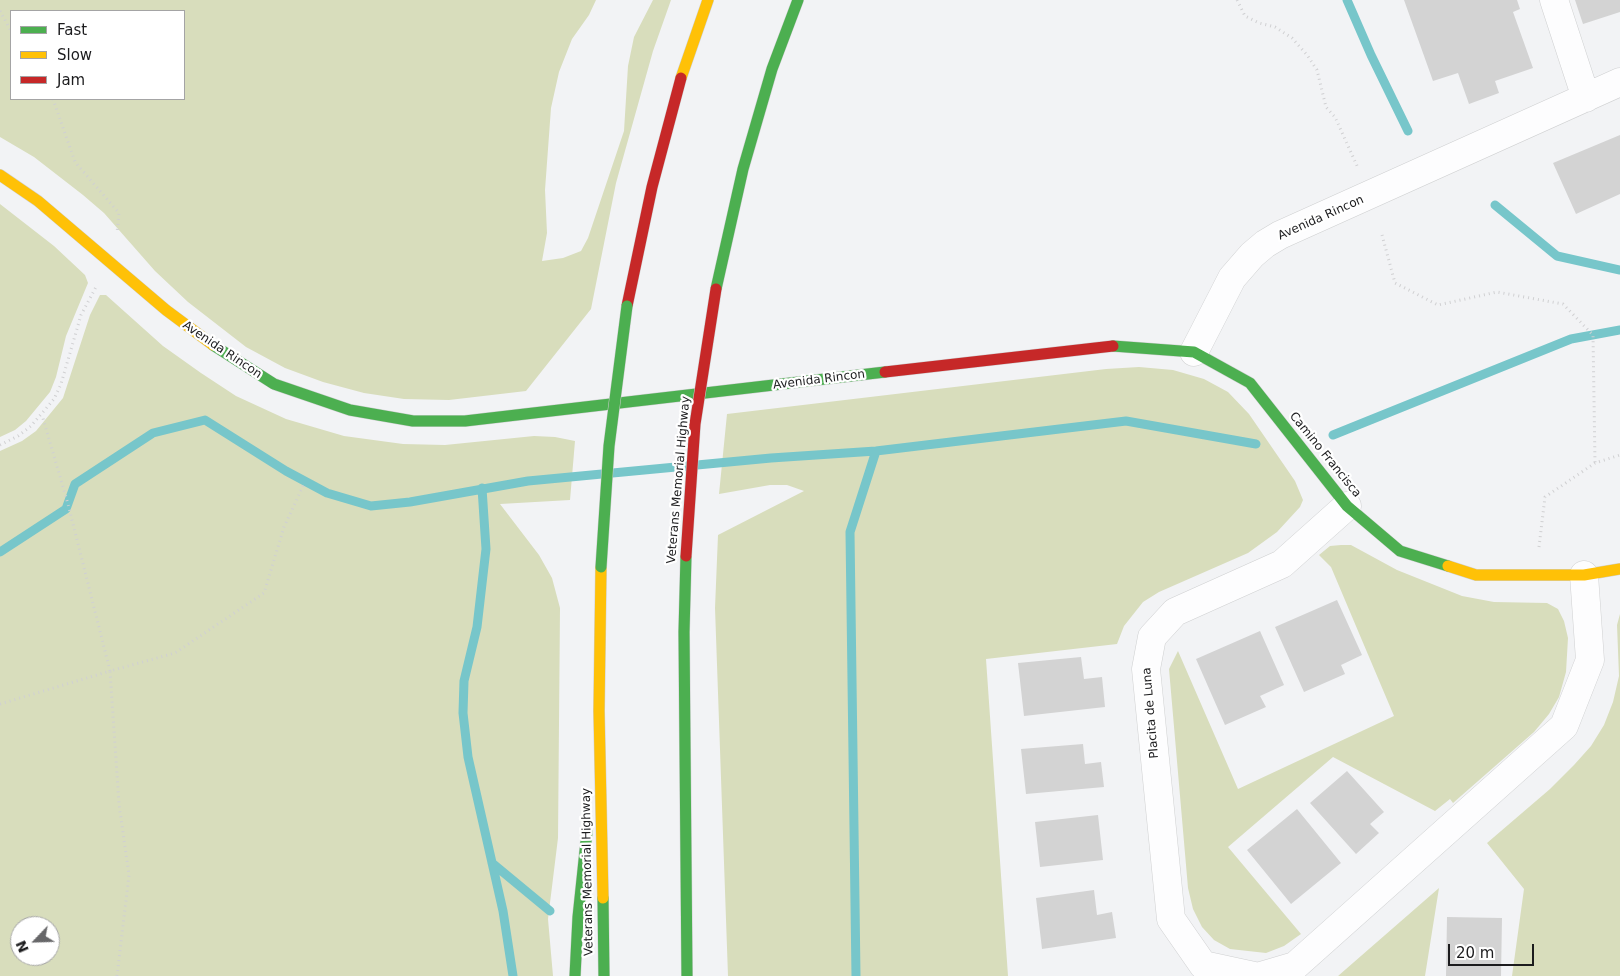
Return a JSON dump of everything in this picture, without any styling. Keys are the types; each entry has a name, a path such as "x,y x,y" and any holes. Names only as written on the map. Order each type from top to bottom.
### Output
{"main road":[{"name":"Veterans Memorial Highway","path":"604,976 599,711 601,567 609,446 627,306 652,187 678,87 708,0"},
{"name":"Veterans Memorial Highway","path":"687,976 684,632 686,556 695,424 716,289 743,169 772,69 798,0"},
{"name":"Avenida Rincon","path":"0,175 38,201 166,310 216,348 274,384 350,410 413,421 465,421 1119,344 1194,352"},
{"name":"Camino Francisca","path":"1194,352 1250,384 1347,506 1400,551 1476,575 1584,575 1620,569"},
{"path":"575,976 578,916 599,711"}],"street":[{"path":"1554,0 1586,98"},
{"name":"Avenida Rincon","path":"1194,352 1232,278 1252,255 1265,244 1620,82"},
{"name":"Placita de Luna","path":"1254,976 1203,965 1171,919 1146,669 1152,638 1175,612 1282,564 1347,506"},
{"path":"1261,976 1295,966 1564,726 1590,660 1584,575"}],"path":[{"path":"1237,0 1245,16 1259,24 1274,27 1292,38 1307,55 1317,70 1326,106 1335,118 1360,170"},
{"path":"0,11 10,29"},
{"path":"0,445 18,436 42,415 61,384 85,304 114,265 120,213 75,162 53,100"},
{"path":"1382,236 1395,283 1438,305 1496,292 1563,304 1594,335 1596,463"},
{"path":"42,415 68,504 110,671 119,804 129,875 117,976"},
{"path":"1536,575 1545,497 1596,463 1620,455"},
{"path":"0,704 175,653 264,593 284,527 304,484"}],"green space":[{"path":"0,0 596,0 589,15 572,39 559,72 551,108 545,190 547,233 542,261 563,258 581,251 588,238 624,131 628,66 634,37 653,0 671,0 653,51 616,183 591,309 526,391 449,400 404,399 364,393 323,382 285,368 246,347 188,302 155,271 104,213 34,157 0,137"},
{"path":"0,204 54,246 85,275 88,283 66,336 56,377 50,392 26,421 15,430 0,437"},
{"path":"100,295 106,295 163,346 201,373 236,396 286,419 344,436 403,444 445,445 534,436 555,437 575,441 570,500 500,504 539,555 552,578 560,608 558,838 548,919 553,976 0,976 0,451 22,441 36,431 63,398 90,315"},
{"path":"1139,367 1173,370 1204,379 1228,392 1249,414 1295,481 1303,500 1300,507 1277,532 1248,553 1159,592 1143,602 1124,626 1117,644 986,659 1008,976 728,976 715,608 718,535 804,491 787,485 770,485 719,494 727,414 1106,369"},
{"path":"1351,545 1397,570 1462,596 1494,602 1547,603 1558,609 1564,621 1568,638 1566,672 1559,697 1549,714 1534,732 1453,803 1450,799 1435,811 1333,757 1228,847 1301,934 1284,946 1266,953 1230,949 1214,940 1202,927 1193,909 1188,888 1169,669 1178,651 1238,789 1394,716 1331,567 1319,555 1330,546"},
{"path":"1620,614 1620,976 1512,976 1524,889 1487,843 1550,789 1574,765 1591,746 1604,725 1613,702 1619,676 1617,625"},
{"path":"1439,888 1425,976 1338,976"}],"building":[{"path":"1404,0 1517,0 1520,9 1513,12 1533,68 1495,81 1499,93 1469,104 1458,73 1433,81"},
{"path":"1575,0 1620,0 1620,12 1583,24"},
{"path":"1620,135 1620,194 1576,214 1553,163"},
{"path":"1337,600 1362,655 1341,665 1345,674 1304,692 1275,627"},
{"path":"1260,631 1284,685 1260,696 1266,707 1225,725 1196,659"},
{"path":"1081,657 1084,679 1102,677 1105,707 1024,716 1018,663"},
{"path":"1083,744 1085,764 1101,762 1104,787 1026,794 1021,749"},
{"path":"1347,771 1384,812 1370,824 1379,833 1356,854 1310,803"},
{"path":"1297,809 1341,863 1291,904 1247,850"},
{"path":"1098,815 1103,860 1040,867 1035,822"},
{"path":"1094,890 1097,915 1112,912 1116,938 1042,949 1036,898"},
{"path":"1447,917 1502,918 1501,976 1446,976"}],"waterway":[{"path":"1347,0 1408,131"},
{"path":"1495,205 1557,256 1620,270"},
{"path":"1333,435 1571,339 1620,330"},
{"path":"0,552 66,509 75,484 153,433 205,420 286,471 327,493 371,506 410,502 528,481 771,458 876,451 1126,421 1256,444"},
{"path":"856,976 850,532 876,451"},
{"path":"482,488 486,549 477,627 464,681 463,713 468,757 503,911 513,976"},
{"path":"492,863 550,911"}],"traffic: fast":[{"path":"716,289 743,169 772,69 798,0"},
{"path":"601,567 609,446 627,306"},
{"path":"213,345 274,384 350,410 413,421 465,421 885,372"},
{"path":"1113,346 1194,352 1250,383 1347,506 1400,551 1448,566"},
{"path":"686,556 684,632 687,976"},
{"path":"575,976 578,917 587,832"},
{"path":"603,898 604,976"}],"traffic: slow":[{"path":"681,78 708,0"},
{"path":"0,175 38,201 166,310 213,345"},
{"path":"1448,566 1476,575 1584,575 1620,569"},
{"path":"601,567 599,711 603,898"}],"traffic: jam":[{"path":"627,306 652,187 681,78"},
{"path":"686,556 695,424 716,289"},
{"path":"885,372 1113,346"}]}
